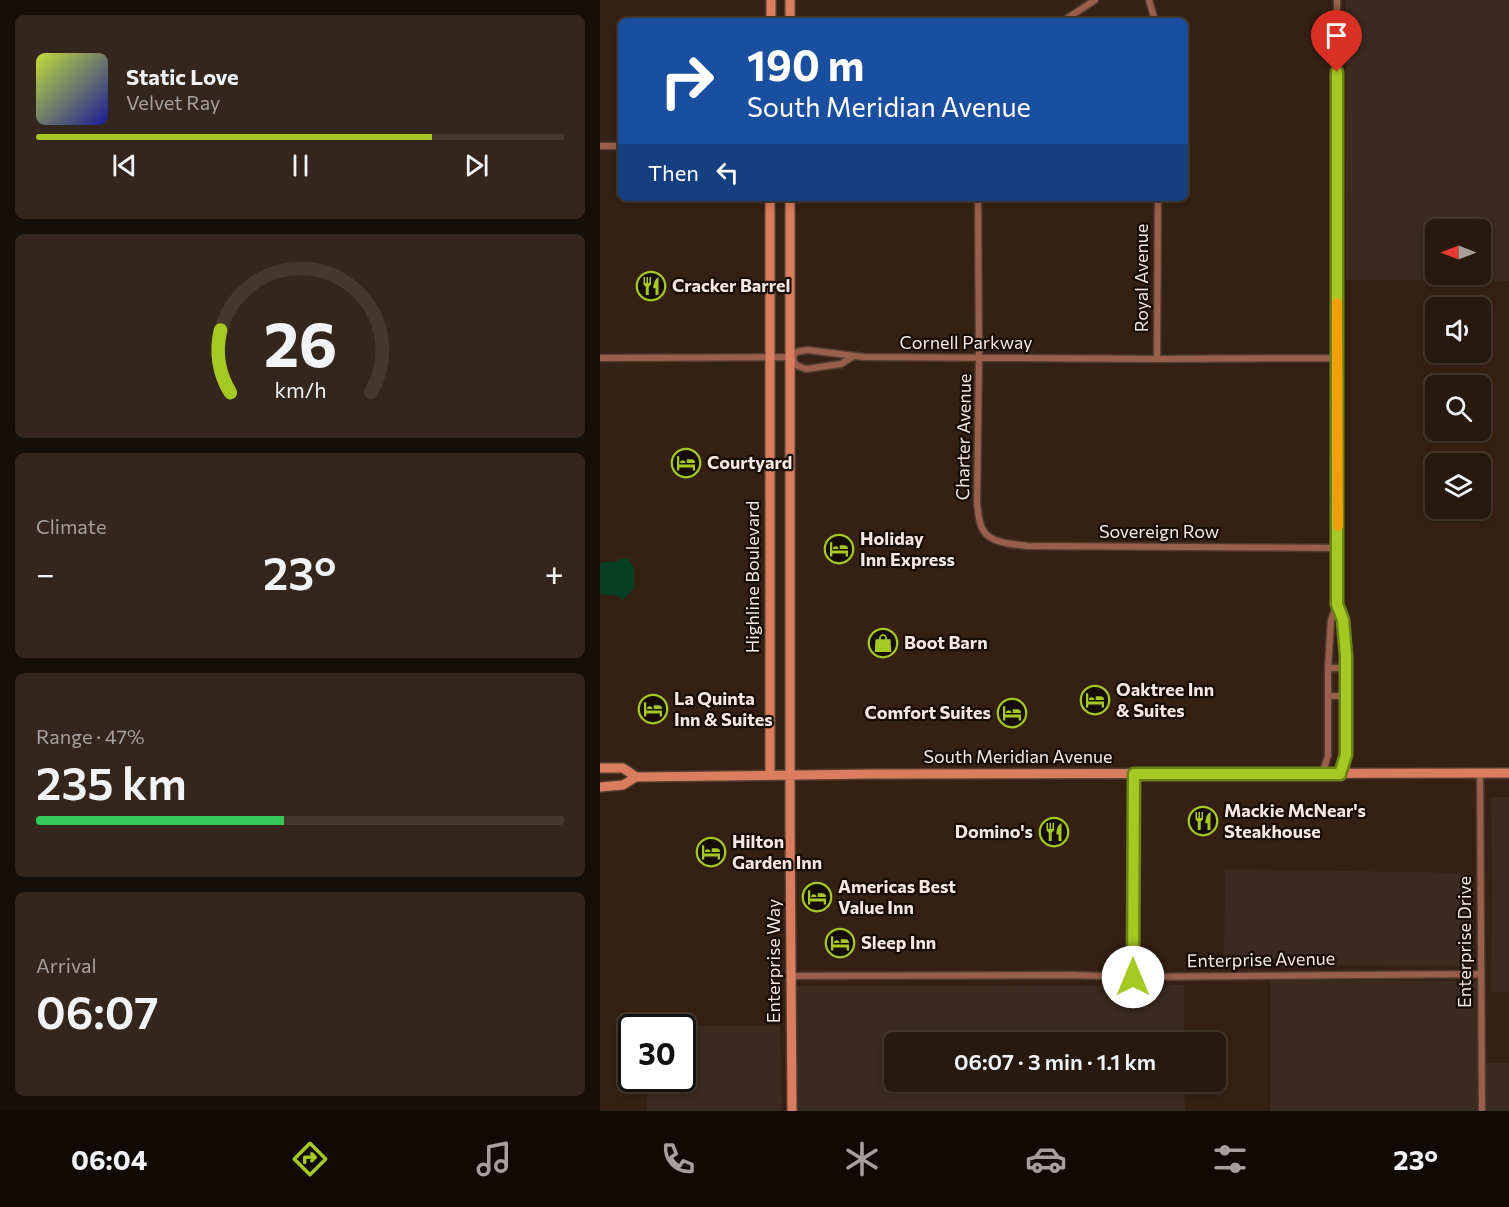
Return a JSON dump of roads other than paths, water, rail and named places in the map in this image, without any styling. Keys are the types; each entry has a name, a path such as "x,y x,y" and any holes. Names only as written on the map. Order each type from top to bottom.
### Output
{"street":[{"path":"771,0 771,18"},
{"path":"790,0 790,18"},
{"path":"1068,18 1095,0"},
{"path":"1149,0 1154,18"},
{"path":"1337,0 1337,604 1343,620 1346,668 1346,755 1340,774"},
{"path":"600,146 618,146"},
{"name":"Highline Boulevard","path":"770,201 770,775"},
{"name":"Highline Boulevard","path":"790,201 792,357 790,775"},
{"name":"Charter Avenue","path":"978,201 980,358 977,502 983,531"},
{"name":"Royal Avenue","path":"1157,359 1158,201"},
{"name":"Cornell Parkway","path":"600,358 792,357 796,352 807,350 852,357 1337,358"},
{"path":"792,357 794,363 806,369 841,364 852,357"},
{"name":"Sovereign Row","path":"983,531 993,539 1027,546 1338,548"},
{"path":"1322,774 1328,756 1330,620 1337,604"},
{"path":"1328,668 1346,668"},
{"path":"1328,696 1345,696"},
{"path":"770,720 790,720"},
{"name":"South Meridian Avenue","path":"600,768 624,768 636,777"},
{"name":"Enterprise Drive","path":"1480,773 1482,1111"},
{"name":"South Meridian Avenue","path":"600,787 624,785 636,777 1509,773"},
{"path":"1133,977 1134,774"},
{"name":"Enterprise Way","path":"790,775 792,1111"},
{"name":"Enterprise Avenue","path":"790,976 1072,975 1133,977 1480,974"}],"place":[{"name":"Cracker Barrel","path":"651,286"},
{"name":"Courtyard","path":"686,463"},
{"name":"Holiday Inn Express","path":"839,549"},
{"name":"Boot Barn","path":"883,643"},
{"name":"Oaktree Inn & Suites","path":"1095,700"},
{"name":"La Quinta Inn & Suites","path":"653,709"},
{"name":"Comfort Suites","path":"1012,713"},
{"name":"Mackie McNear's Steakhouse","path":"1203,821"},
{"name":"Domino's","path":"1054,832"},
{"name":"Hilton Garden Inn","path":"711,852"},
{"name":"Americas Best Value Inn","path":"817,897"},
{"name":"Sleep Inn","path":"840,943"}]}
